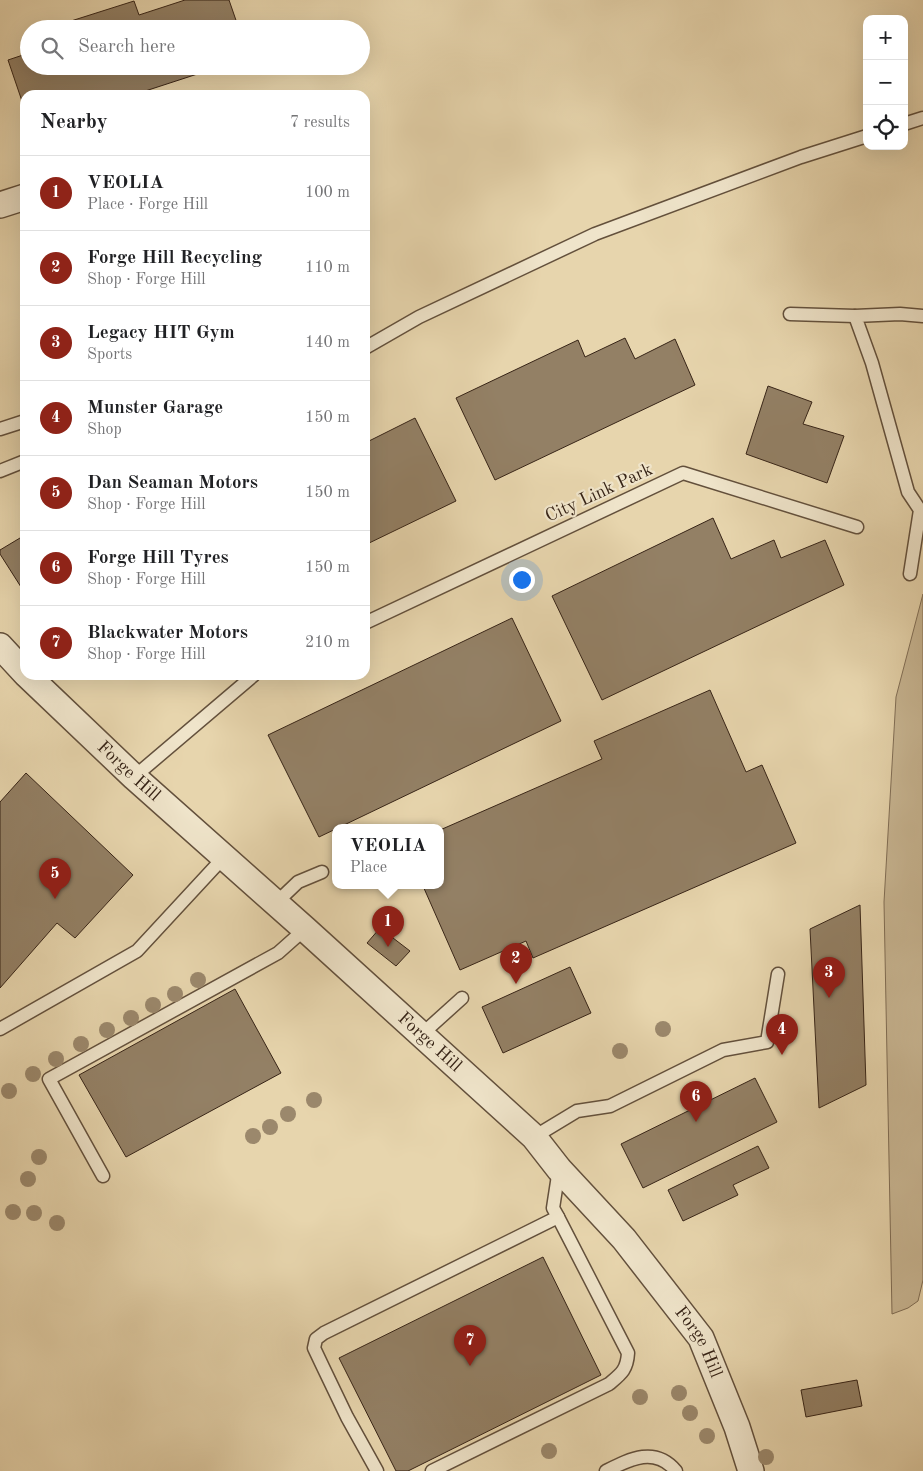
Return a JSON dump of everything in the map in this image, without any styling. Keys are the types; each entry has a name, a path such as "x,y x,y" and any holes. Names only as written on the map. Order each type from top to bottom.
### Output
{"street":[{"path":"0,205 20,199"},
{"name":"Forge Hill","path":"0,646 20,668"},
{"name":"Forge Hill","path":"32,680 134,777 534,1137 560,1169 624,1239 701,1338 737,1427 751,1471"}],"lane":[{"path":"908,123 923,118"},
{"path":"370,345 419,317 595,234 801,157 863,137"},
{"path":"790,314 855,316 900,314 923,316"},
{"path":"855,316 872,362 908,492 922,506 910,574"},
{"path":"0,428 20,422"},
{"path":"0,471 20,463"},
{"name":"City Link Park","path":"370,621 683,473 857,527"},
{"path":"134,777 248,680"},
{"path":"0,1029 137,951 224,857"},
{"path":"276,903 298,882 322,872"},
{"path":"103,1176 49,1079 278,953 304,929"},
{"path":"534,1137 577,1111 610,1106 723,1050 766,1042 778,974"},
{"path":"421,1035 462,998"},
{"path":"432,1471 609,1384 622,1372 628,1363 628,1353 553,1208 560,1169"},
{"path":"376,1471 347,1417 314,1348 316,1339 324,1333 558,1217"},
{"path":"606,1471 630,1459 650,1456 663,1460 676,1471"}],"shaded area":[{"path":"923,594 923,1280 918,1301 908,1308 892,1314 884,902 896,697"}],"building":[{"path":"185,0 229,0 236,20 74,20 134,1 139,15"},
{"path":"20,56 20,75 194,75 148,90 20,90 20,95 8,60"},
{"path":"625,338 635,359 675,339 695,385 495,480 456,398 578,340 585,357"},
{"path":"768,386 812,402 803,424 844,436 827,483 746,454"},
{"path":"415,418 456,501 370,543 370,440"},
{"path":"713,518 731,559 774,540 781,558 825,540 844,585 602,700 552,596"},
{"path":"20,538 20,585 0,554 0,550"},
{"path":"512,618 561,721 346,824 332,824 332,831 319,837 268,735"},
{"path":"710,690 746,772 762,765 796,843 533,958 526,941 460,970 424,889 444,889 444,828 602,759 594,741"},
{"path":"26,773 133,875 75,938 57,923 0,988 0,802"},
{"path":"860,905 866,1085 819,1108 810,929"},
{"path":"380,928 410,951 396,966 367,943"},
{"path":"570,967 591,1013 503,1053 482,1007"},
{"path":"235,989 281,1073 126,1157 79,1075"},
{"path":"755,1078 777,1122 643,1188 621,1144"},
{"path":"758,1146 769,1168 733,1185 738,1195 683,1221 668,1190"},
{"path":"543,1257 601,1375 408,1471 396,1471 339,1358"},
{"path":"857,1380 862,1406 806,1417 801,1390"}],"place":[{"name":"Dan Seaman Motors","path":"55,899"},
{"name":"VEOLIA","path":"388,947"},
{"name":"Forge Hill Recycling","path":"516,984"},
{"name":"Legacy HIT Gym","path":"829,998"},
{"name":"Munster Garage","path":"782,1055"},
{"name":"Forge Hill Tyres","path":"696,1122"},
{"name":"Blackwater Motors","path":"470,1366"}]}
